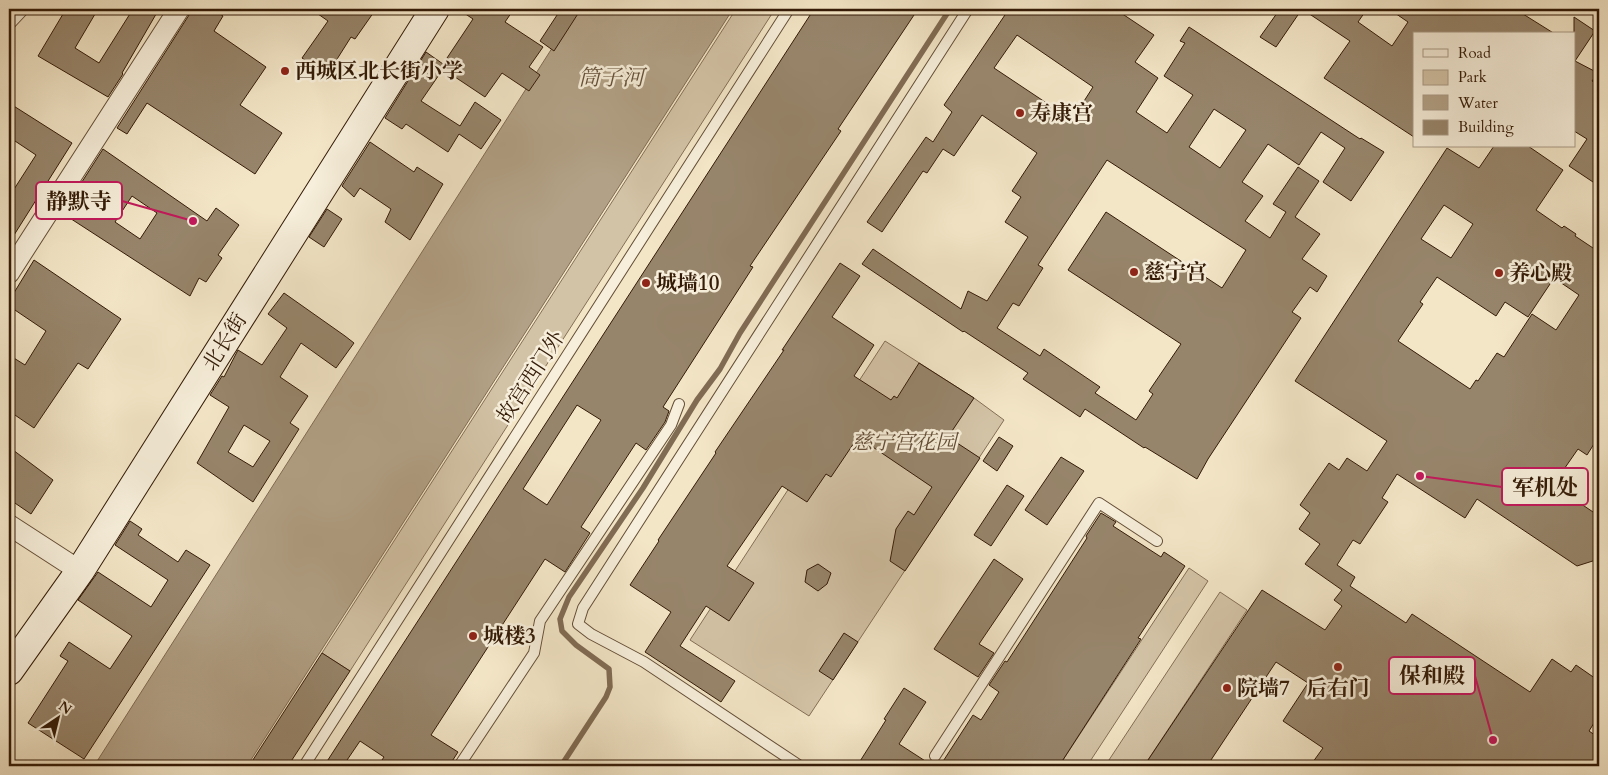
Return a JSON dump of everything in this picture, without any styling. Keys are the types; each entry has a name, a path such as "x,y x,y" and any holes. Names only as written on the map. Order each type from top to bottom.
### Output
{"street":[{"path":"9,273 179,9"},
{"name":"北长街","path":"9,670 80,571 435,9"},
{"path":"9,525 80,571"}],"lane":[{"path":"9,25 24,9"},
{"name":"故宫西门外","path":"304,766 789,9"},
{"path":"800,766 644,662 591,634 578,624 583,608 968,9"},
{"path":"459,766 534,653 540,620 671,425 680,404"},
{"path":"935,756 1099,503 1157,541"}],"green space":[{"path":"736,9 775,9 350,671 322,653"},
{"name":"慈宁宫花园","path":"885,341 974,398 1004,420 809,716 690,640"},
{"path":"1189,568 1208,581 1087,766 1059,766"},
{"path":"1220,592 1247,610 1144,766 1105,766"}],"water":[{"name":"筒子河","path":"577,9 733,9 247,766 94,766"}],"building":[{"path":"66,9 98,9 75,48 99,63 133,9 159,9 108,97 38,56"},
{"path":"191,9 213,9 223,16 214,31 266,67 240,105 282,133 255,174 147,103 127,134 117,128"},
{"path":"311,9 376,9 355,39 351,37 327,75 302,58 328,21"},
{"path":"458,9 514,9 505,22 543,47 529,67 540,75 529,91 502,73 485,97 443,69 421,101 460,126 475,102 501,120 481,149 459,134 448,152 406,124 402,129 385,118 426,52 443,64 473,19"},
{"path":"561,9 581,9 554,51 540,41"},
{"path":"814,9 918,9 838,129 841,131 750,266 753,267 663,407 669,411 665,422 646,450 636,443 581,527 590,533 565,572 545,559 431,735 458,752 449,766 378,766 384,757 360,741 343,766 324,766","holes":["577,405 601,420 547,505 523,489"]},
{"path":"1009,9 1115,9 1154,35 1135,62 1158,78 1136,112 1167,133 1193,95 1164,76 1185,43 1180,41 1189,27 1360,139 1384,152 1351,201 1323,182 1345,148 1321,132 1299,165 1268,144 1242,182 1263,196 1245,221 1270,238 1286,212 1273,204 1298,167 1319,181 1295,217 1320,234 1302,259 1327,276 1317,292 1310,287 1292,312 1301,318 1208,459 1197,479 1144,448 1085,409 1080,417 1023,379 1028,373 862,264 873,249 961,309 968,291 987,301 1028,237 1005,222 1021,197 1012,191 1037,153 982,115 954,156 943,149 927,173 923,171 882,232 867,222 926,137 933,142 952,112 944,105","holes":["1017,35 1093,87 1072,120 994,68","1214,109 1246,130 1220,168 1189,147","1107,160 1246,250 1222,288 1106,212 1068,270 1181,344 1149,391 1153,394 1136,420 1095,393 1100,387 1044,349 1040,356 997,328 1013,303 1019,306 1043,268 1038,265"]},
{"path":"1280,9 1302,9 1276,47 1260,37"},
{"path":"1302,9 1367,9 1358,22 1392,46 1408,22 1389,9 1515,9 1552,32 1413,32 1413,136 1324,78 1350,41"},
{"path":"1574,17 1595,31 1576,60 1576,32 1574,32"},
{"path":"1576,62 1598,73 1592,81 1599,86 1599,186 1569,166 1587,139 1576,132"},
{"path":"9,103 72,143 9,243 9,197 36,155 9,137"},
{"path":"370,142 414,172 417,167 443,184 410,240 385,222 391,209 360,188 354,197 342,186"},
{"path":"1447,148 1479,168 1493,148 1531,148 1563,170 1536,210 1562,228 1564,226 1576,234 1575,236 1599,252 1599,436 1587,455 1578,449 1553,485 1599,516 1599,559 1577,566 1477,499 1465,518 1397,474 1382,498 1388,502 1360,544 1353,540 1337,565 1355,577 1350,586 1406,623 1412,614 1530,692 1552,659 1571,672 1576,665 1599,681 1599,715 1589,731 1599,738 1599,766 1310,766 1323,748 1283,721 1308,683 1276,662 1207,766 1144,766 1262,590 1325,630 1342,606 1334,600 1342,590 1305,564 1320,544 1299,529 1310,513 1300,505 1329,463 1339,470 1347,458 1367,471 1387,441 1295,381","holes":["1444,205 1473,224 1451,258 1421,239","1437,277 1496,316 1505,302 1528,317 1554,278 1579,295 1556,330 1532,314 1504,357 1497,353 1478,381 1476,380 1470,389 1398,341 1423,304 1420,302"]},
{"path":"103,149 207,221 216,208 239,225 218,255 222,258 206,282 199,278 190,296 62,213","holes":["132,196 157,213 140,239 115,222"]},
{"path":"327,209 342,219 324,247 309,237"},
{"path":"34,260 121,319 88,369 78,363 34,428 9,411 9,355 25,365 46,331 9,306 9,301"},
{"path":"840,263 860,276 832,317 874,345 854,376 891,400 894,396 897,398 919,363 974,398 950,434 953,436 951,439 980,458 905,571 890,561 896,529 908,511 914,515 932,487 858,437 831,477 826,474 807,502 782,486 727,566 754,583 729,621 706,606 680,646 735,681 721,702 645,652 671,612 630,585"},
{"path":"284,293 354,343 336,368 301,343 280,377 308,396 290,423 299,429 253,502 197,463 229,407 210,395 222,376 224,377 238,350 262,365 287,328 268,314","holes":["244,425 270,441 253,467 228,452"]},
{"path":"999,437 1013,446 997,471 983,461"},
{"path":"9,447 53,480 31,514 9,499"},
{"path":"1061,457 1084,471 1047,525 1025,510"},
{"path":"1007,485 1024,496 991,546 974,535"},
{"path":"1101,513 1116,522 1113,526 1161,557 1164,552 1185,566 1138,638 1141,639 1059,766 940,766 973,715 981,720 999,692 989,685 1022,639"},
{"path":"130,521 142,529 138,535 178,562 186,550 210,565 84,759 28,723 68,661 60,656 69,642 110,669 132,636 78,600 98,572 151,607 168,580 115,545"},
{"path":"994,559 1023,579 979,644 994,653 978,677 934,649"},
{"path":"818,564 831,573 827,584 818,591 805,582 807,570"},
{"path":"844,633 858,642 833,680 819,671"},
{"path":"322,653 350,671 288,766 249,766"},
{"path":"904,688 926,702 899,744 933,766 857,766 886,720 884,719"}],"waterway":[{"path":"561,766 606,697 610,687 609,669 576,645 562,631 560,619 569,597 643,488 697,400 720,369 740,333 950,9"}],"place":[{"name":"西城区北长街小学","path":"285,71"},
{"name":"寿康宫","path":"1020,113"},
{"name":"静默寺","path":"193,221"},
{"name":"慈宁宫","path":"1134,272"},
{"name":"养心殿","path":"1499,273"},
{"name":"城墙10","path":"646,283"},
{"name":"军机处","path":"1420,476"},
{"name":"城楼3","path":"473,636"},
{"name":"后右门","path":"1338,667"},
{"name":"院墙7","path":"1227,688"},
{"name":"保和殿","path":"1493,740"}]}
